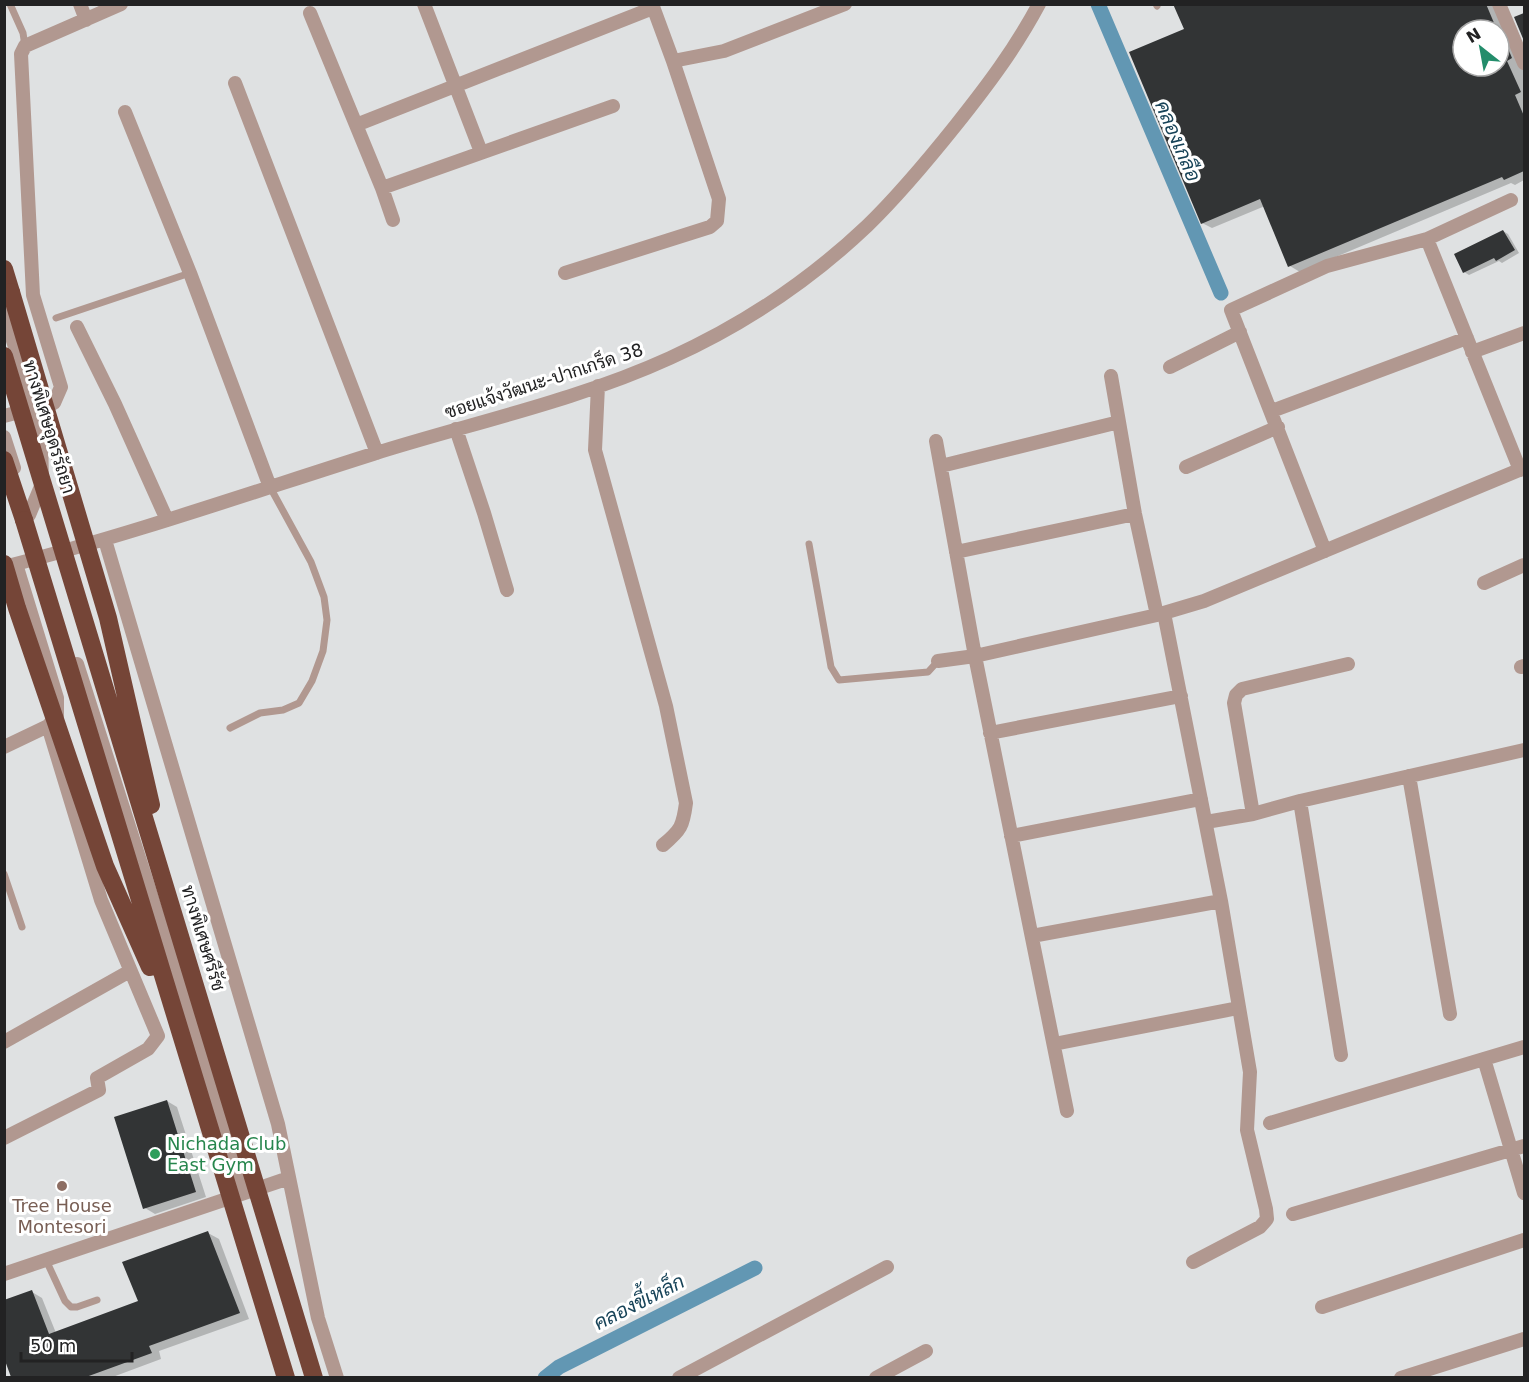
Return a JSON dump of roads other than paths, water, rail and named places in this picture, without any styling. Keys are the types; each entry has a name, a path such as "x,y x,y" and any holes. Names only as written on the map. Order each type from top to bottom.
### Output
{"highway":[{"path":"4,269 108,618 142,760 171,909"},
{"name":"ทางพิเศษอุดรรัถยา","path":"4,356 53,511"},
{"path":"4,459 27,518 182,1040 286,1377"},
{"name":"ทางพิเศษศรีรัช","path":"53,511 171,909 314,1377"},
{"path":"8,565 17,608 105,866 182,1040"}],"street":[{"path":"80,4 86,20"},
{"path":"4,416 54,403 61,387 33,295 21,54 25,46 121,4"},
{"path":"424,4 480,153"},
{"path":"673,61 724,51 845,4"},
{"name":"ซอยแจ้งวัฒนะ-ปากเกร็ด 38","path":"8,565 105,540 377,453 598,386 669,358 738,323 811,273 866,227 919,170 977,98 1018,43 1039,4"},
{"path":"356,125 652,6 673,61 719,199 717,221 710,227 565,273"},
{"path":"1505,6 1524,63"},
{"path":"310,13 393,220"},
{"path":"235,83 377,453"},
{"path":"382,188 613,106"},
{"path":"125,112 190,273 270,487"},
{"path":"1325,551 1231,310 1326,266 1427,239 1511,200"},
{"path":"938,662 975,656 1161,614 1204,601 1522,469 1427,239"},
{"path":"4,312 36,408 41,430 42,484 27,518"},
{"path":"77,327 115,404 166,520"},
{"path":"1170,367 1240,332"},
{"path":"1472,352 1524,333"},
{"path":"1272,411 1467,338"},
{"path":"1111,376 1135,514 1181,696 1221,901 1250,1072 1247,1130 1267,1219 1260,1227 1193,1262"},
{"path":"598,386 595,450 666,706 686,803 679,832 663,845"},
{"path":"941,466 1119,422"},
{"path":"1186,467 1278,427"},
{"path":"456,429 507,590"},
{"path":"4,437 27,518 43,557 241,1186"},
{"path":"936,441 990,733 1067,1111"},
{"path":"956,552 1135,514"},
{"path":"105,540 278,1124 318,1318 337,1377"},
{"path":"4,747 48,726 57,716 57,698 8,565"},
{"path":"1484,583 1524,565"},
{"path":"1252,813 1234,703 1236,695 1242,689 1348,664"},
{"path":"990,733 1181,696"},
{"path":"4,1138 99,1090 97,1078 148,1049 158,1036 101,900 48,726"},
{"path":"1206,822 1524,752"},
{"path":"1409,776 1450,1014"},
{"path":"1011,836 1201,799"},
{"path":"1300,801 1341,1055"},
{"path":"1032,936 1221,901"},
{"path":"4,1042 130,971"},
{"path":"1054,1044 1238,1008"},
{"path":"1270,1124 1524,1047"},
{"path":"1484,1059 1518,1148 1524,1193"},
{"path":"1293,1214 1518,1148"},
{"path":"4,1274 289,1178"},
{"path":"1322,1307 1524,1240"},
{"path":"679,1377 706,1371 886,1267"},
{"path":"1401,1377 1524,1339"},
{"path":"876,1377 927,1351"}],"lane":[{"path":"10,4 23,33 25,46"},
{"path":"56,318 190,273"},
{"path":"230,728 261,713 283,710 300,703 312,681 323,651 327,620 324,597 311,562 270,487"},
{"path":"808,544 831,667 840,680 928,672 938,662"},
{"path":"4,874 22,927"},
{"path":"46,1260 70,1307 97,1300"}],"waterway":[{"name":"คลองเกลือ","path":"1098,4 1221,293"},
{"name":"คลองขี้เหล็ก","path":"545,1378 559,1367 755,1268"}],"place":[{"name":"Nichada Club East Gym","path":"155,1154"},
{"name":"Tree House Montesori","path":"62,1186"}]}
